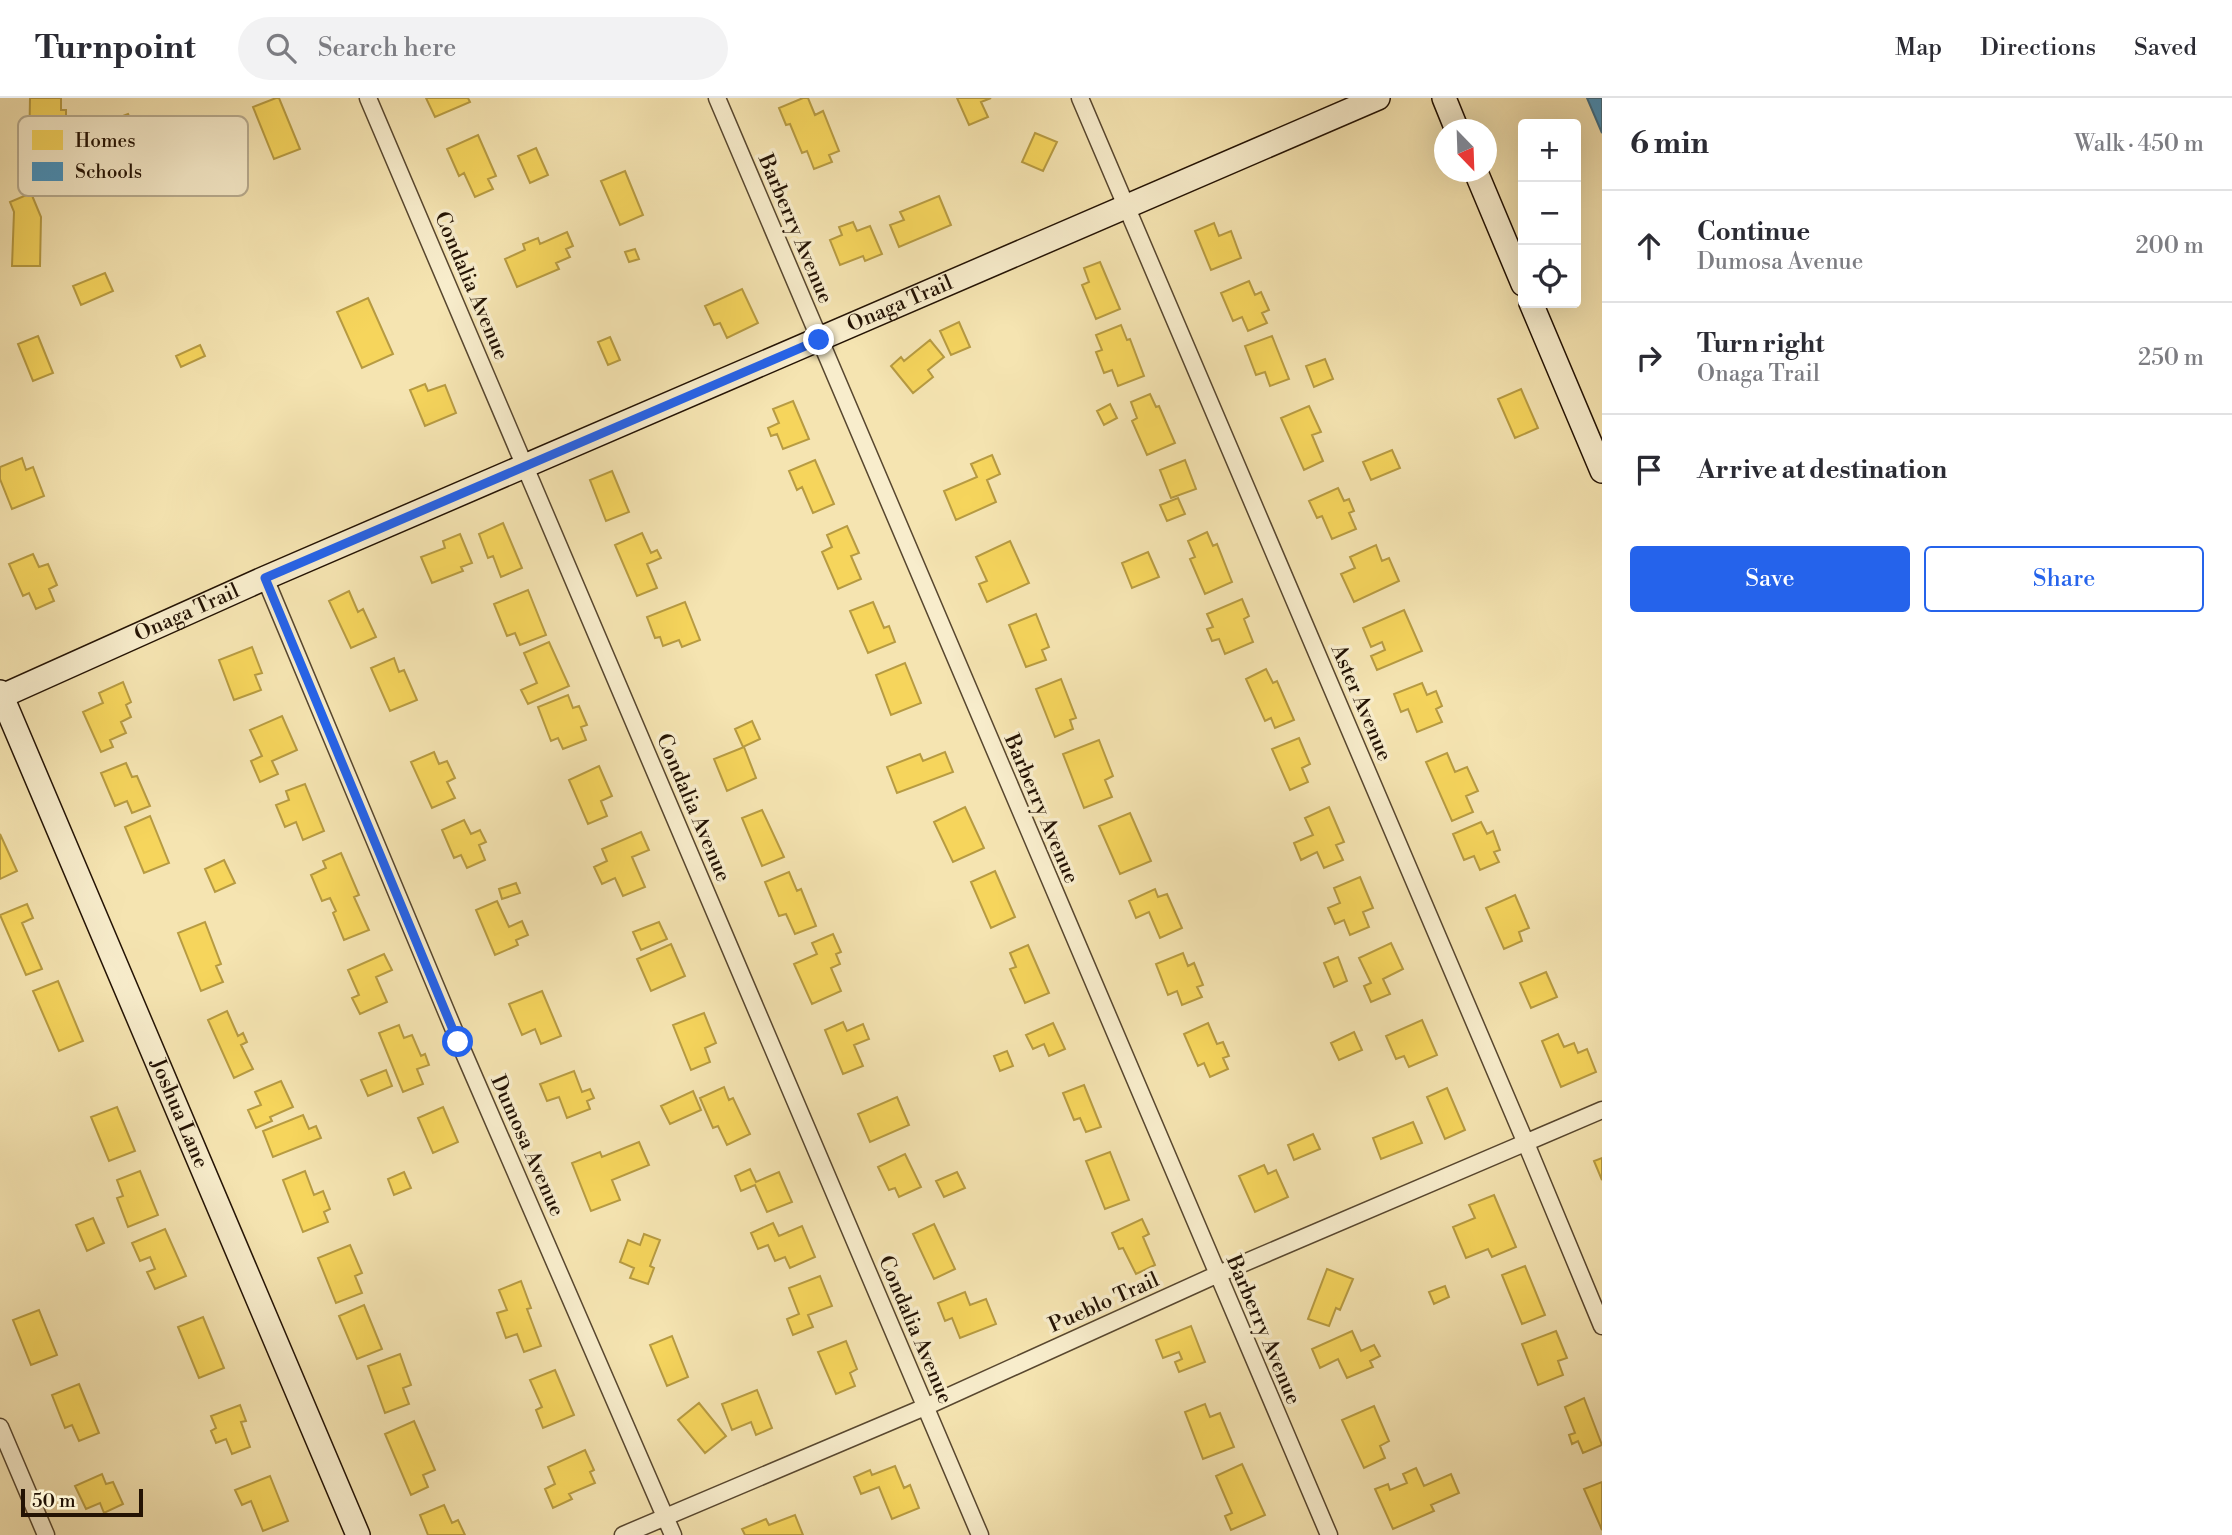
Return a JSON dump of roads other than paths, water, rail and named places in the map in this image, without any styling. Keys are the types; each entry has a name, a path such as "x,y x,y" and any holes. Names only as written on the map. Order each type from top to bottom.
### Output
{"street":[{"name":"Condalia Avenue","path":"368,98 980,1535"},
{"name":"Barberry Avenue","path":"717,98 1329,1535"},
{"name":"Aster Avenue","path":"1080,98 1602,1326"},
{"name":"Onaga Trail","path":"1,695 265,578 1378,98"},
{"path":"1444,98 1453,119"},
{"path":"1480,182 1518,272"},
{"path":"1533,308 1602,471"},
{"name":"Dumosa Avenue","path":"265,578 458,1042 673,1535"},
{"name":"Joshua Lane","path":"1,695 358,1535"},
{"name":"Pueblo Trail","path":"623,1535 925,1406 1216,1275 1602,1110"},
{"path":"0,1427 46,1535"}]}
